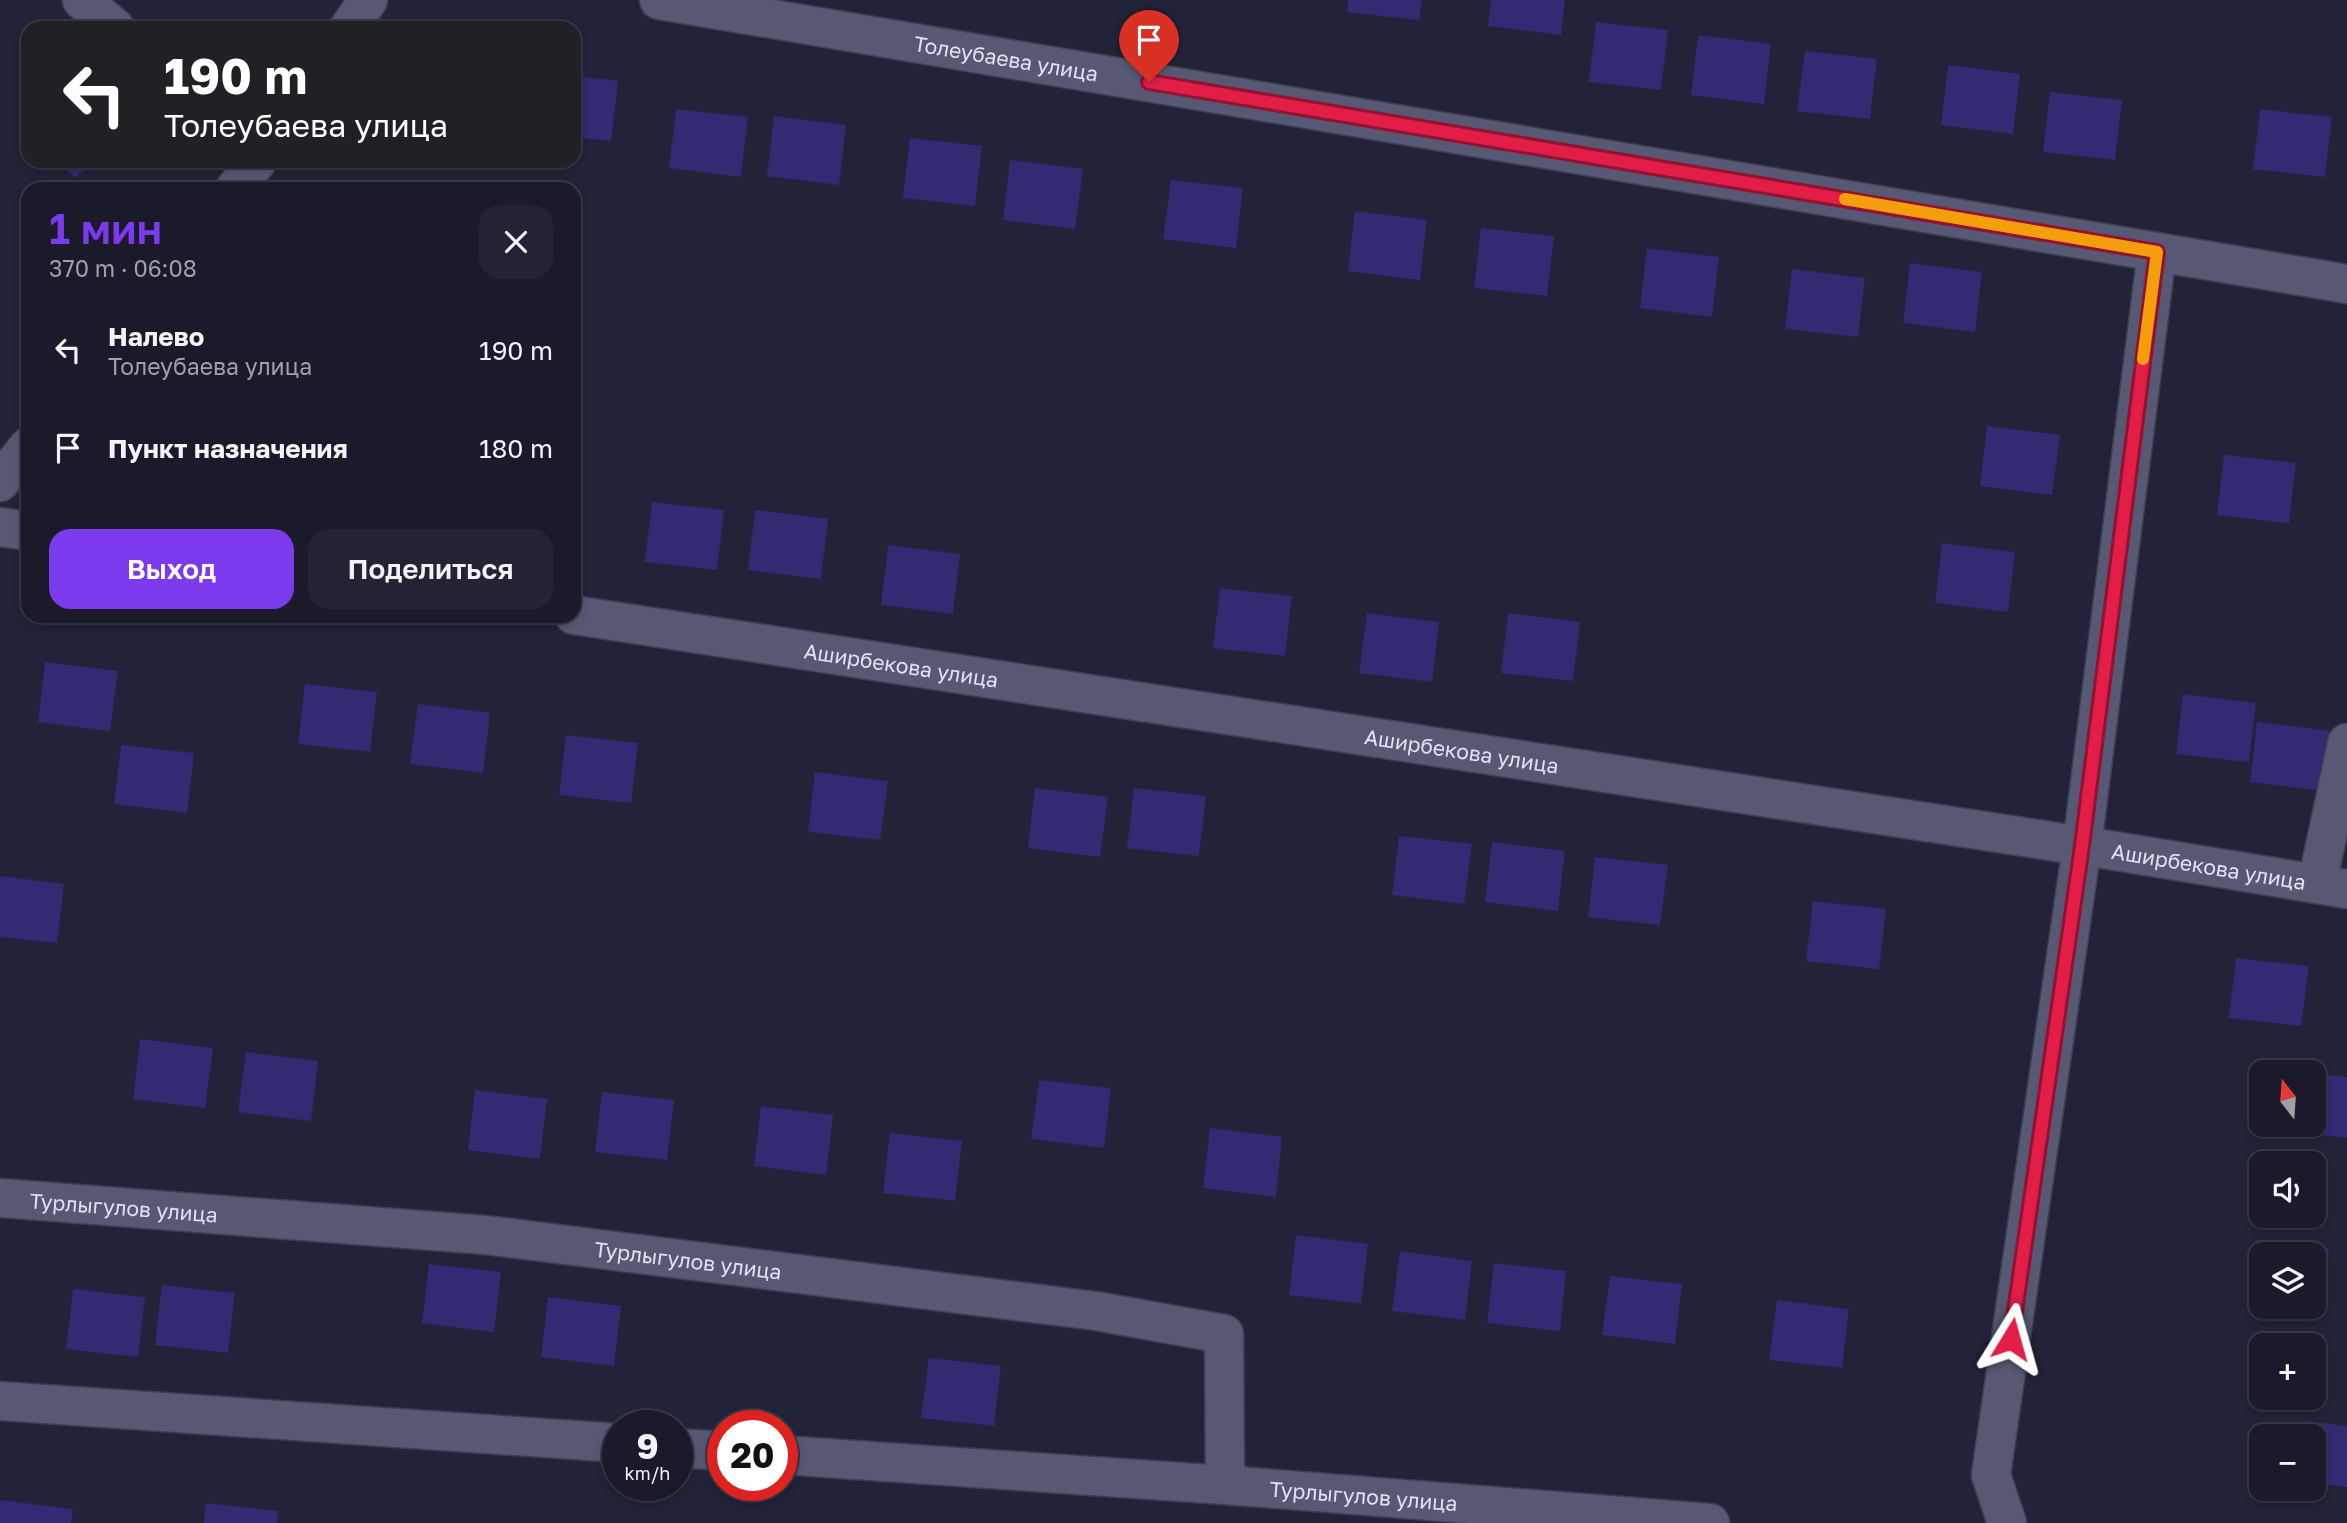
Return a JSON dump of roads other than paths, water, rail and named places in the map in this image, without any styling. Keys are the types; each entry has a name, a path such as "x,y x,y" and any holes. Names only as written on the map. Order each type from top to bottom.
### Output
{"street":[{"path":"82,0 108,21"},
{"path":"354,21 368,0"},
{"name":"Толеубаева улица","path":"659,0 2347,284"},
{"path":"240,182 252,168"},
{"path":"2007,1523 1991,1475 2082,846 2157,252"},
{"path":"0,482 21,456"},
{"path":"0,527 21,530"},
{"name":"Аширбекова улица","path":"581,616 2082,846 2332,887"},
{"path":"2332,887 2347,743"},
{"name":"Турлыгулов улица","path":"0,1198 486,1235 1096,1311 1224,1334 1225,1485"},
{"path":"0,1401 602,1442"},
{"name":"Турлыгулов улица","path":"798,1456 1225,1485 1710,1523"}]}
